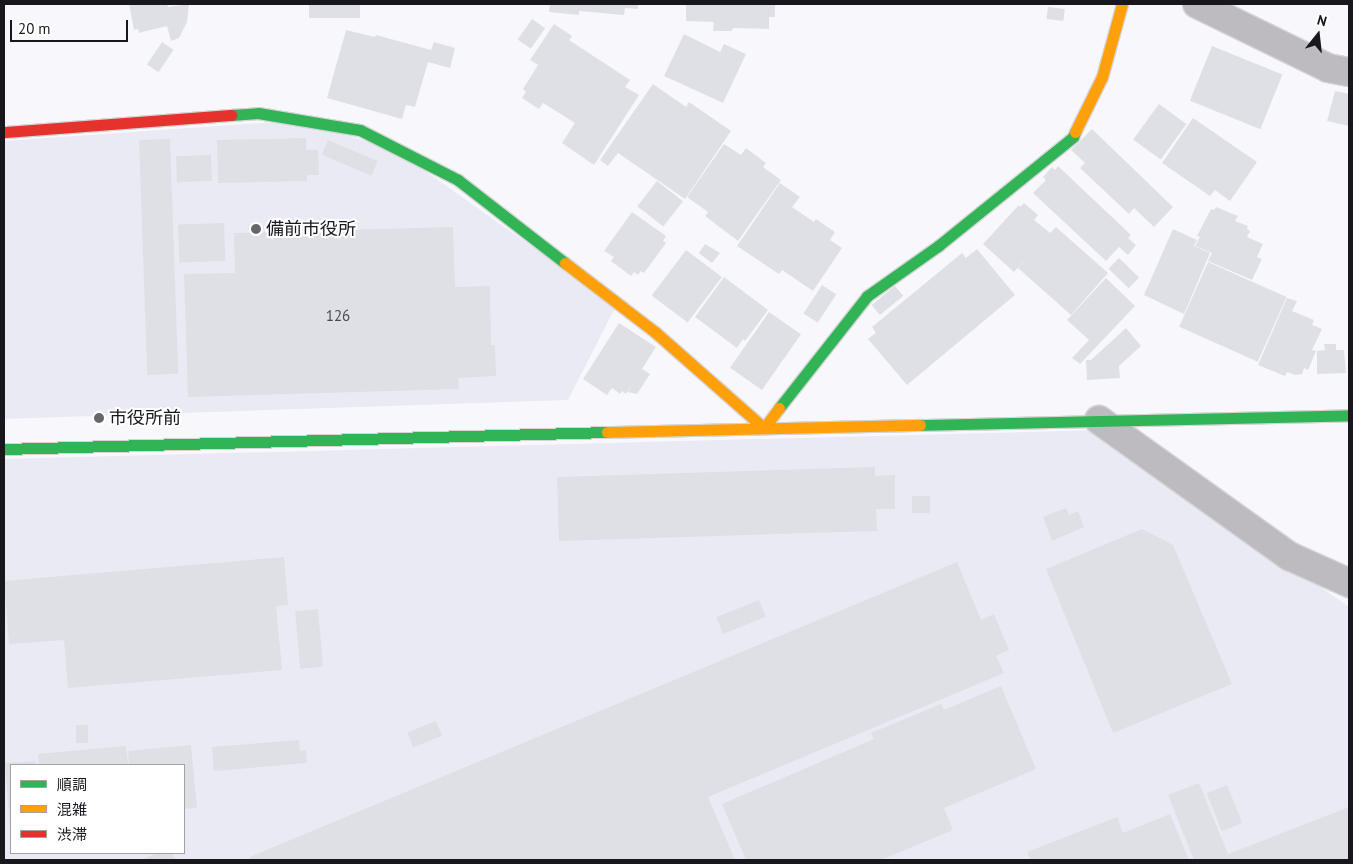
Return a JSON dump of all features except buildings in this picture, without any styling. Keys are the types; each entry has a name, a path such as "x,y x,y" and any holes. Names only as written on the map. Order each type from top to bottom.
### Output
{"street":[{"path":"764,428 867,296 938,246 1073,137 1102,77 1122,4"},
{"path":"1197,4 1328,68 1349,72"},
{"path":"4,132 258,113 360,130 458,180 655,332 764,428"},
{"path":"4,449 764,428 1349,415"},
{"path":"1099,420 1289,556 1349,583"}],"shaded area":[{"name":"備前市役所","path":"304,120 400,153 616,306 568,400 4,419 4,141"},
{"path":"1099,430 1349,607 1349,860 4,860 4,459"}],"traffic: fast":[{"path":"231,115 258,113 360,130 458,180 565,263"},
{"path":"779,408 867,296 938,246 1073,137 1075,132"},
{"path":"920,425 1349,415"},
{"path":"4,449 607,432"}],"traffic: slow":[{"path":"1075,132 1102,77 1122,4"},
{"path":"565,263 655,332 764,428 779,408"},
{"path":"607,432 920,425"}],"traffic: jam":[{"path":"4,132 231,115"}],"place":[{"name":"備前市役所","path":"256,229"},
{"name":"市役所前","path":"99,418"}]}
